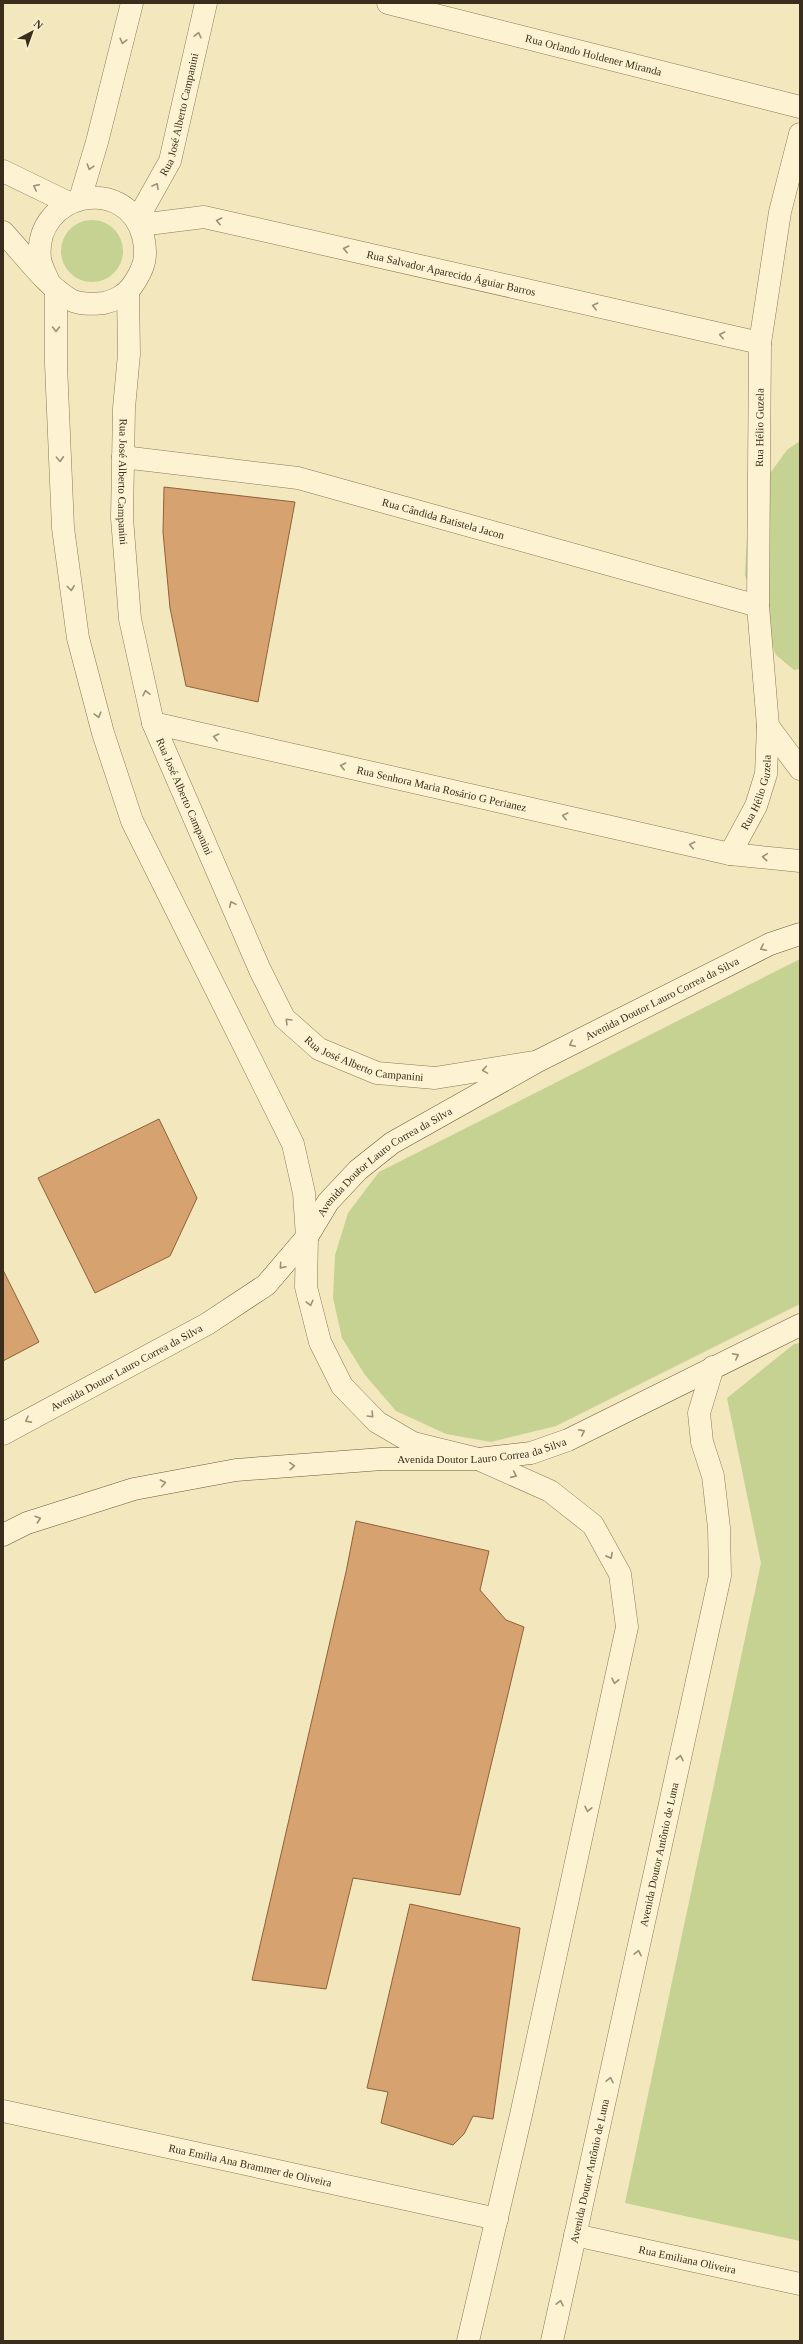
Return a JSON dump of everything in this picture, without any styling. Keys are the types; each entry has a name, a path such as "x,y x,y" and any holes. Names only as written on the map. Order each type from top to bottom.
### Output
{"street":[{"path":"74,201 97,142 132,3"},
{"name":"Rua José Alberto Campanini","path":"138,223 170,161 206,3"},
{"name":"Rua Orlando Holdener Miranda","path":"388,3 800,107"},
{"name":"Rua Hélio Guzela","path":"730,854 756,806 766,774 768,726 758,606 760,343 780,212 800,134"},
{"path":"3,171 74,201"},
{"path":"3,232 53,286 73,300 92,305 111,301 128,291 142,272 146,249 138,223 122,206 101,198 74,201 51,217 40,238 40,260 53,286 63,528 78,638 102,733 132,821 293,1144 304,1193 307,1237 306,1287 320,1342 342,1386 378,1422 413,1443 478,1459 550,1490 593,1525 620,1574 627,1627 497,2218 468,2341"},
{"name":"Rua Salvador Aparecido Águiar Barros","path":"138,223 204,217 760,343"},
{"name":"Rua José Alberto Campanini","path":"128,291 129,354 124,408 122,518 130,619 153,723 260,970 284,1018 319,1049 377,1073 435,1078 538,1062"},
{"name":"Rua Cândida Batistela Jacon","path":"123,457 298,478 758,606"},
{"name":"Rua Senhora Maria Rosário G Perianez","path":"153,723 730,854 800,860"},
{"name":"Rua Hélio Guzela","path":"768,726 800,769"},
{"name":"Avenida Doutor Lauro Correa da Silva","path":"3,1434 207,1324 266,1284 307,1237 328,1202 358,1170 392,1143 538,1062 770,944 800,934"},
{"name":"Avenida Doutor Lauro Correa da Silva","path":"3,1535 27,1523 134,1489 236,1470 382,1460 478,1459 531,1453 568,1440 800,1325"},
{"name":"Avenida Doutor Antônio de Luna","path":"552,2341 574,2236 601,2124 720,1576 719,1528 713,1476 702,1442 699,1413 713,1367"},
{"name":"Rua Emília Ana Brammer de Oliveira","path":"3,2111 497,2218"},
{"name":"Rua Emiliana Oliveira","path":"574,2236 800,2284"}],"green space":[{"path":"86,220 98,220 114,229 121,239 123,251 121,263 114,273 98,282 86,282 75,277 66,268 61,257 61,245 66,234 75,225"},
{"path":"800,441 800,669 794,670 776,655 745,575 747,533 760,487 787,450"},
{"path":"800,959 800,1304 556,1426 491,1442 446,1434 396,1411 365,1375 342,1338 333,1298 335,1255 348,1213 379,1172"},
{"path":"800,1343 800,2241 625,2203 761,1563 727,1398 794,1344"}],"building":[{"path":"164,487 295,502 258,702 186,686 170,608 163,532"},
{"path":"159,1119 197,1198 170,1256 95,1293 38,1178"},
{"path":"3,1270 39,1342 3,1361"},
{"path":"356,1521 489,1551 480,1590 506,1620 524,1627 460,1895 353,1878 326,1989 252,1980 346,1572"},
{"path":"410,1904 520,1928 493,2119 473,2116 464,2134 453,2145 381,2123 388,2092 367,2088"}]}
